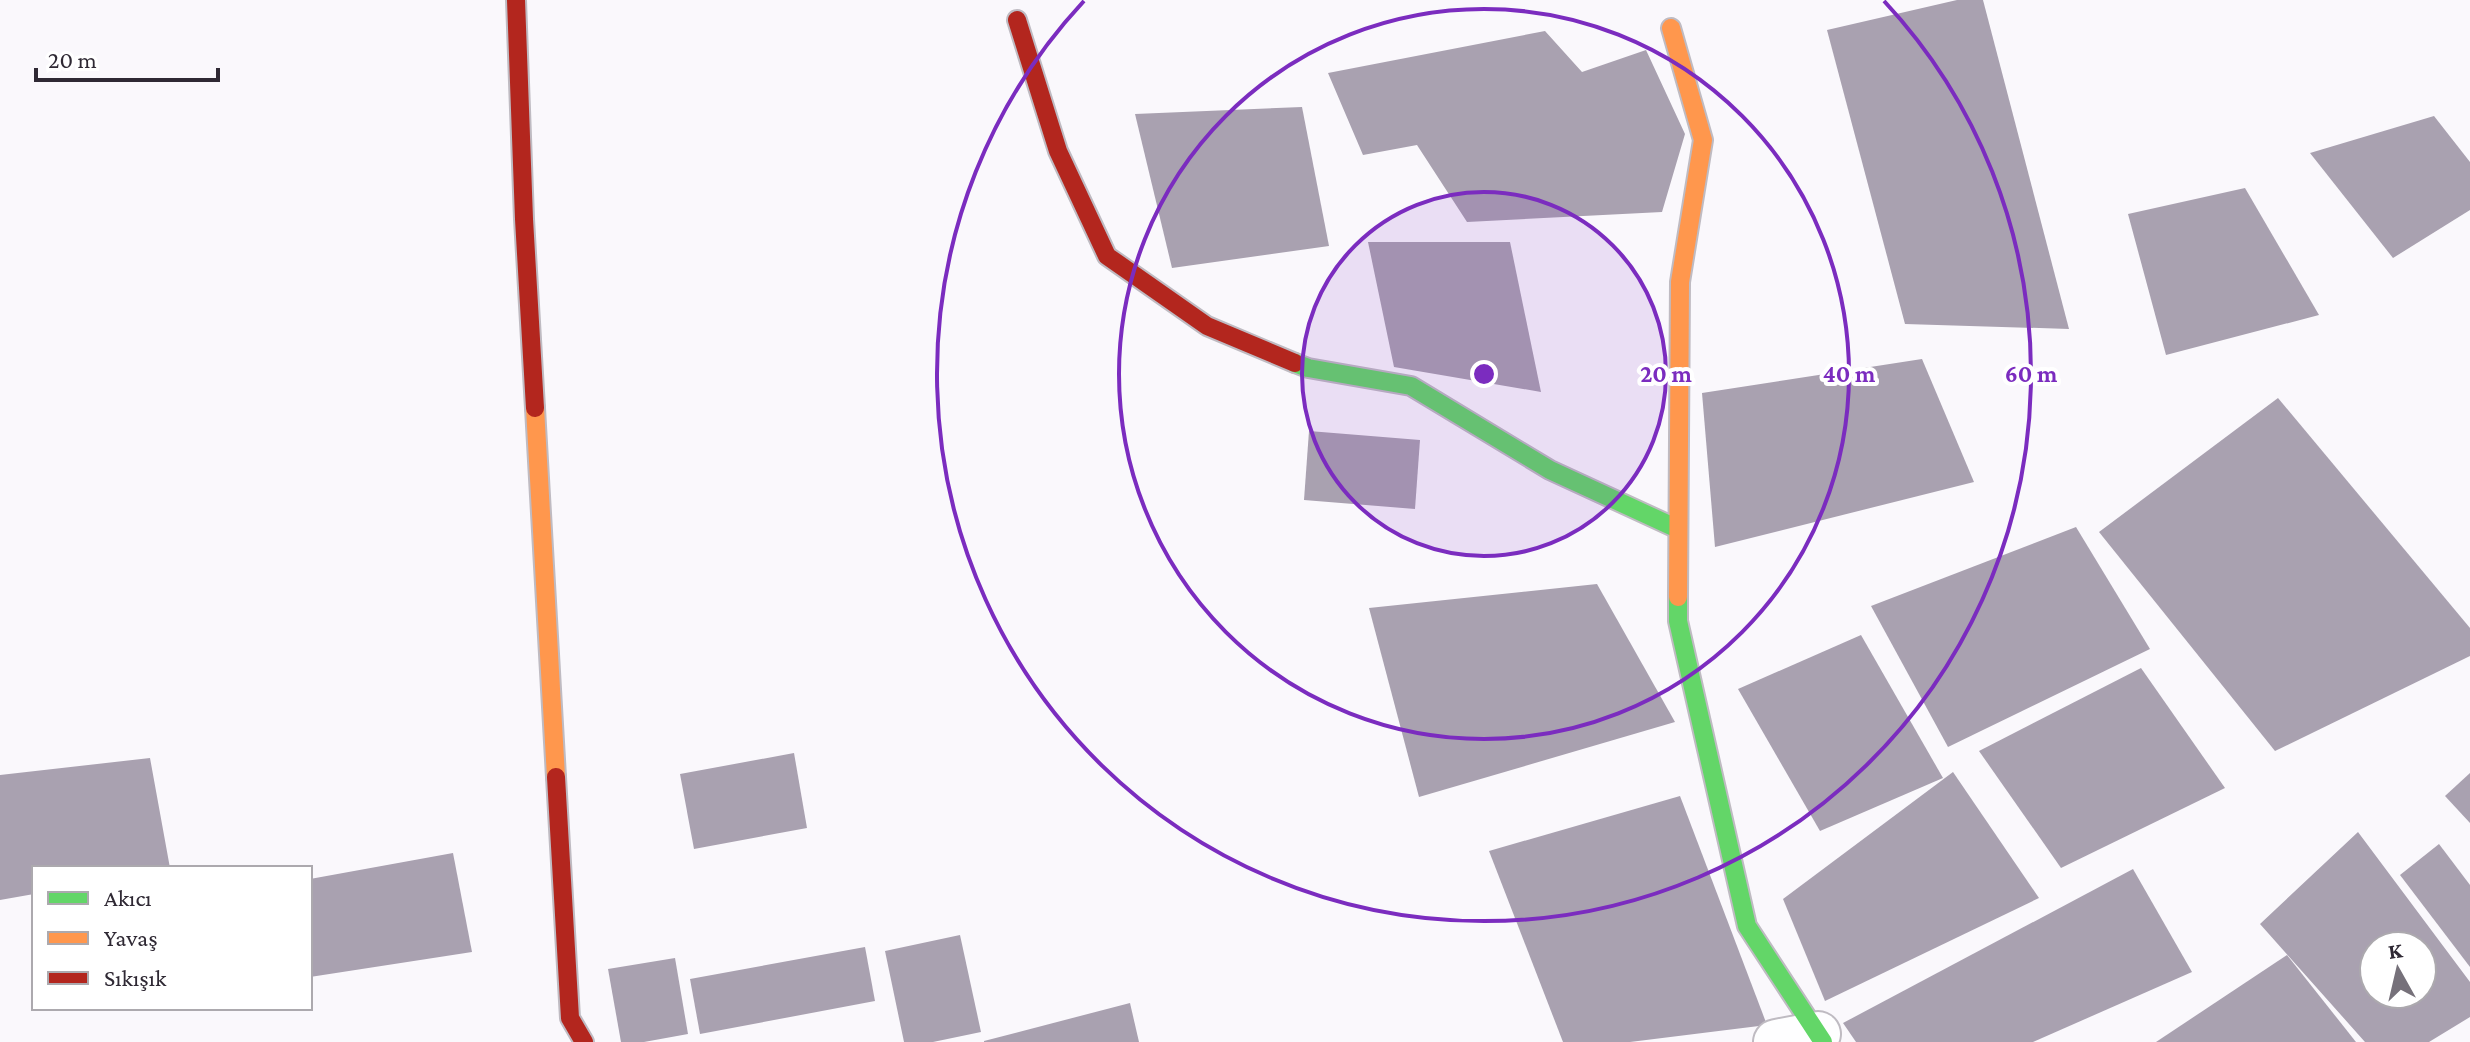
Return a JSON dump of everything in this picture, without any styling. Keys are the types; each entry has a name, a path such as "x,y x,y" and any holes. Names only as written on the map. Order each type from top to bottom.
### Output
{"street":[{"path":"516,0 524,219 570,1018 584,1042"},
{"path":"1017,20 1058,151 1107,256 1207,326 1308,368 1411,386 1550,470 1678,529"},
{"path":"1671,28 1703,140 1680,282 1678,621 1747,926 1820,1038 1776,1042"}],"building":[{"path":"1957,0 1983,0 2069,329 1905,324 1827,30"},
{"path":"1545,31 1582,72 1646,50 1685,134 1662,212 1467,222 1417,145 1363,155 1328,73"},
{"path":"1302,107 1329,246 1172,268 1135,114"},
{"path":"2434,116 2470,162 2470,210 2393,258 2310,153"},
{"path":"2245,188 2319,315 2166,355 2128,214"},
{"path":"1368,242 1510,242 1541,392 1394,367"},
{"path":"1922,359 1974,482 1715,547 1702,393"},
{"path":"2278,398 2470,628 2470,656 2275,751 2099,532"},
{"path":"1309,431 1420,440 1415,509 1304,500"},
{"path":"2076,527 2150,649 1948,747 1871,606"},
{"path":"1597,584 1675,722 1419,797 1369,608"},
{"path":"1861,635 1943,778 1820,831 1738,689"},
{"path":"2141,668 2225,788 2061,868 1979,751"},
{"path":"794,753 807,828 694,849 680,774"},
{"path":"150,758 170,866 32,866 32,894 0,900 0,775"},
{"path":"1953,772 2039,898 1825,1001 1783,899"},
{"path":"2470,773 2470,823 2445,796"},
{"path":"1680,796 1767,1025 1630,1042 1563,1042 1489,851"},
{"path":"2358,832 2431,930 2358,930 2358,1010 2438,1010 2438,939 2470,982 2470,1017 2429,1042 2365,1042 2260,924"},
{"path":"2439,844 2470,885 2470,967 2400,875"},
{"path":"453,853 472,952 312,977 312,879"},
{"path":"2133,869 2192,972 2033,1042 1856,1042 1843,1023"},
{"path":"960,935 981,1032 933,1042 904,1042 885,951"},
{"path":"865,947 875,1001 700,1034 690,979"},
{"path":"2287,955 2356,1042 2156,1042"},
{"path":"675,958 688,1034 644,1042 621,1042 608,969"},
{"path":"1130,1003 1139,1042 984,1042 984,1041"}],"traffic: fast":[{"path":"1295,363 1411,386 1550,470 1678,529"},
{"path":"1678,597 1678,621 1747,926 1823,1042"}],"traffic: slow":[{"path":"1671,28 1703,140 1680,282 1678,597"},
{"path":"535,408 556,777"}],"traffic: jam":[{"path":"516,0 535,408"},
{"path":"1017,20 1058,151 1107,256 1207,326 1295,363"},
{"path":"556,777 570,1018 584,1042"}]}
